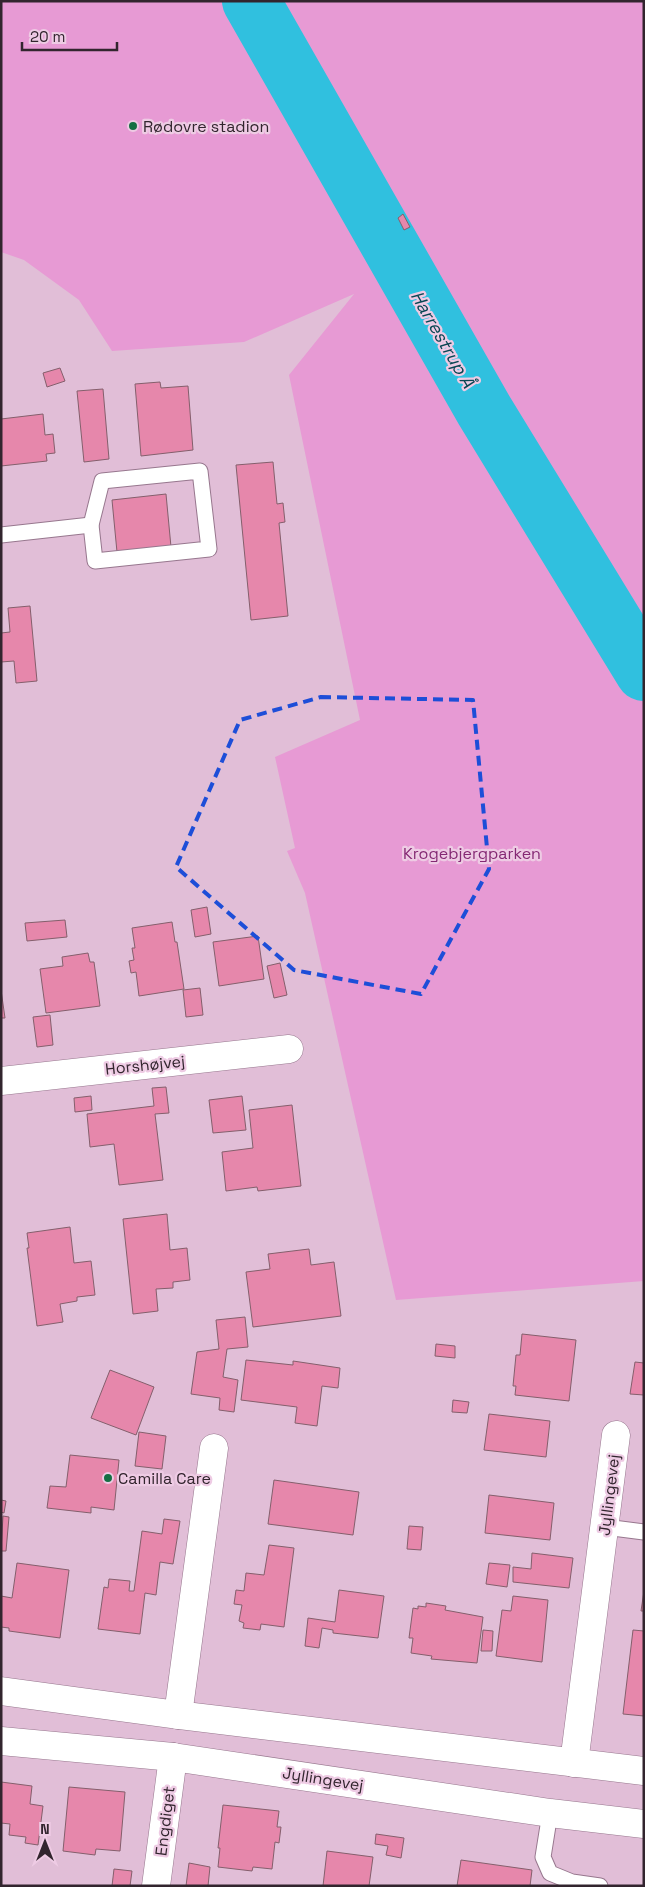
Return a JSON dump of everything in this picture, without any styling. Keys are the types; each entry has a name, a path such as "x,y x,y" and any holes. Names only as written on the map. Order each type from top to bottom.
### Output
{"street":[{"name":"Horshøjvej","path":"1,1081 289,1049"},
{"name":"Jyllingevej","path":"574,1763 616,1434"},
{"path":"178,1716 214,1448"},
{"path":"1,1691 178,1716 644,1771"},
{"name":"Jyllingevej","path":"1,1741 173,1757 550,1813 644,1824"},
{"name":"Engdiget","path":"156,1886 173,1757"}],"lane":[{"path":"200,471 209,549 95,562 91,525 102,481 200,471"},
{"path":"1,535 91,525"},
{"path":"605,1527 644,1532"},
{"path":"550,1813 542,1856 550,1873 572,1882 600,1886"}],"highlighted area":[{"path":"321,697 473,700 489,869 421,994 294,970 176,867 240,720"}],"green space":[{"name":"Krogebjergparken","path":"1,1 644,1 644,1281 396,1300 305,893 287,851 295,848 275,757 360,720 289,375 354,294 244,342 112,351 79,300 24,260 1,252"}],"building":[{"path":"403,214 410,227 404,230 398,218"},
{"path":"60,368 65,381 47,387 43,373"},
{"path":"160,382 161,388 188,386 193,450 141,456 135,384"},
{"path":"103,389 109,459 84,462 77,391"},
{"path":"43,414 45,435 53,434 55,453 46,454 47,461 1,466 1,419"},
{"path":"273,462 277,504 283,503 285,522 279,523 288,616 251,620 236,465"},
{"path":"166,494 171,547 117,552 112,500"},
{"path":"30,606 37,681 16,683 14,661 1,662 1,633 10,632 8,608"},
{"path":"207,907 211,934 195,937 191,910"},
{"path":"65,920 67,937 27,941 25,923"},
{"path":"172,922 184,989 139,996 136,972 131,973 129,961 134,960 132,948 135,948 132,928"},
{"path":"258,936 264,979 219,986 213,942"},
{"path":"88,953 90,962 94,962 100,1006 46,1013 40,969 63,966 62,957"},
{"path":"280,963 287,995 274,998 267,966"},
{"path":"200,988 203,1015 186,1017 183,990"},
{"path":"1,990 5,1018 1,1018"},
{"path":"50,1015 53,1045 37,1047 33,1017"},
{"path":"166,1087 169,1113 155,1114 163,1180 119,1185 114,1144 90,1147 87,1114 154,1106 152,1088"},
{"path":"91,1096 92,1110 75,1112 74,1098"},
{"path":"242,1096 246,1130 213,1133 209,1100"},
{"path":"292,1105 301,1186 258,1191 257,1187 226,1191 222,1152 253,1148 249,1110"},
{"path":"167,1214 170,1250 187,1248 190,1280 173,1282 173,1288 156,1289 158,1311 133,1314 123,1219"},
{"path":"70,1227 74,1263 91,1261 95,1295 77,1297 77,1301 60,1304 63,1322 37,1326 27,1248 29,1248 27,1233"},
{"path":"309,1249 311,1265 334,1262 341,1316 253,1327 246,1272 270,1269 268,1254"},
{"path":"245,1317 248,1347 227,1349 223,1377 238,1380 234,1412 219,1410 220,1398 191,1394 197,1352 219,1349 216,1320"},
{"path":"522,1334 576,1340 569,1401 515,1395 516,1386 513,1386 516,1355 520,1355"},
{"path":"436,1344 455,1346 455,1358 435,1356"},
{"path":"246,1360 293,1365 293,1361 340,1368 338,1388 322,1386 317,1426 295,1423 297,1407 241,1400"},
{"path":"635,1362 644,1363 644,1395 630,1394"},
{"path":"110,1370 154,1387 136,1435 91,1418"},
{"path":"453,1400 469,1402 467,1413 452,1412"},
{"path":"489,1414 550,1421 546,1457 484,1450"},
{"path":"139,1432 166,1436 162,1469 135,1466"},
{"path":"70,1455 119,1460 114,1510 91,1507 91,1513 47,1508 50,1486 66,1487"},
{"path":"274,1480 359,1492 353,1535 268,1524"},
{"path":"489,1495 554,1503 550,1540 485,1533"},
{"path":"1,1500 6,1501 4,1513 1,1512"},
{"path":"3,1516 9,1517 6,1551 1,1551"},
{"path":"164,1519 180,1521 173,1564 160,1562 156,1595 145,1593 140,1634 98,1629 104,1587 108,1588 109,1579 130,1581 129,1591 134,1591 142,1531 162,1534"},
{"path":"409,1526 423,1527 421,1550 407,1549"},
{"path":"269,1545 294,1548 284,1627 261,1624 260,1630 243,1628 244,1623 239,1621 242,1605 234,1604 236,1590 244,1591 246,1573 264,1575"},
{"path":"532,1553 573,1558 569,1588 513,1582 513,1567 531,1569"},
{"path":"17,1563 69,1570 60,1638 9,1631 9,1628 1,1627 1,1596 12,1598"},
{"path":"489,1563 510,1565 507,1587 486,1584"},
{"path":"339,1590 384,1596 378,1638 333,1633 333,1630 322,1628 319,1648 305,1646 308,1618 335,1622"},
{"path":"644,1591 644,1611 641,1611"},
{"path":"513,1596 548,1600 542,1662 496,1656 502,1610 511,1611"},
{"path":"426,1603 446,1606 445,1610 483,1617 477,1663 431,1659 432,1656 411,1653 413,1638 409,1638 413,1608 418,1609 418,1606 426,1607"},
{"path":"483,1630 493,1631 492,1651 481,1651"},
{"path":"633,1630 644,1631 644,1716 623,1714"},
{"path":"1,1782 32,1786 30,1804 43,1806 38,1845 25,1843 26,1837 9,1835 10,1824 1,1823"},
{"path":"69,1787 125,1792 120,1851 96,1849 95,1855 63,1851"},
{"path":"223,1805 279,1811 277,1827 281,1827 279,1843 275,1842 272,1869 253,1867 252,1871 218,1867 220,1848 218,1848"},
{"path":"376,1834 404,1838 401,1858 386,1855 388,1846 375,1844"},
{"path":"327,1851 373,1857 369,1886 323,1886"},
{"path":"461,1860 532,1870 530,1886 457,1886"},
{"path":"189,1863 210,1867 208,1886 186,1886"},
{"path":"114,1869 132,1871 130,1886 112,1886"}],"waterway":[{"name":"Harrestrup Å","path":"251,1 484,410 644,672"}],"place":[{"name":"Rødovre stadion","path":"133,126"},
{"name":"Camilla Care","path":"108,1478"}]}
